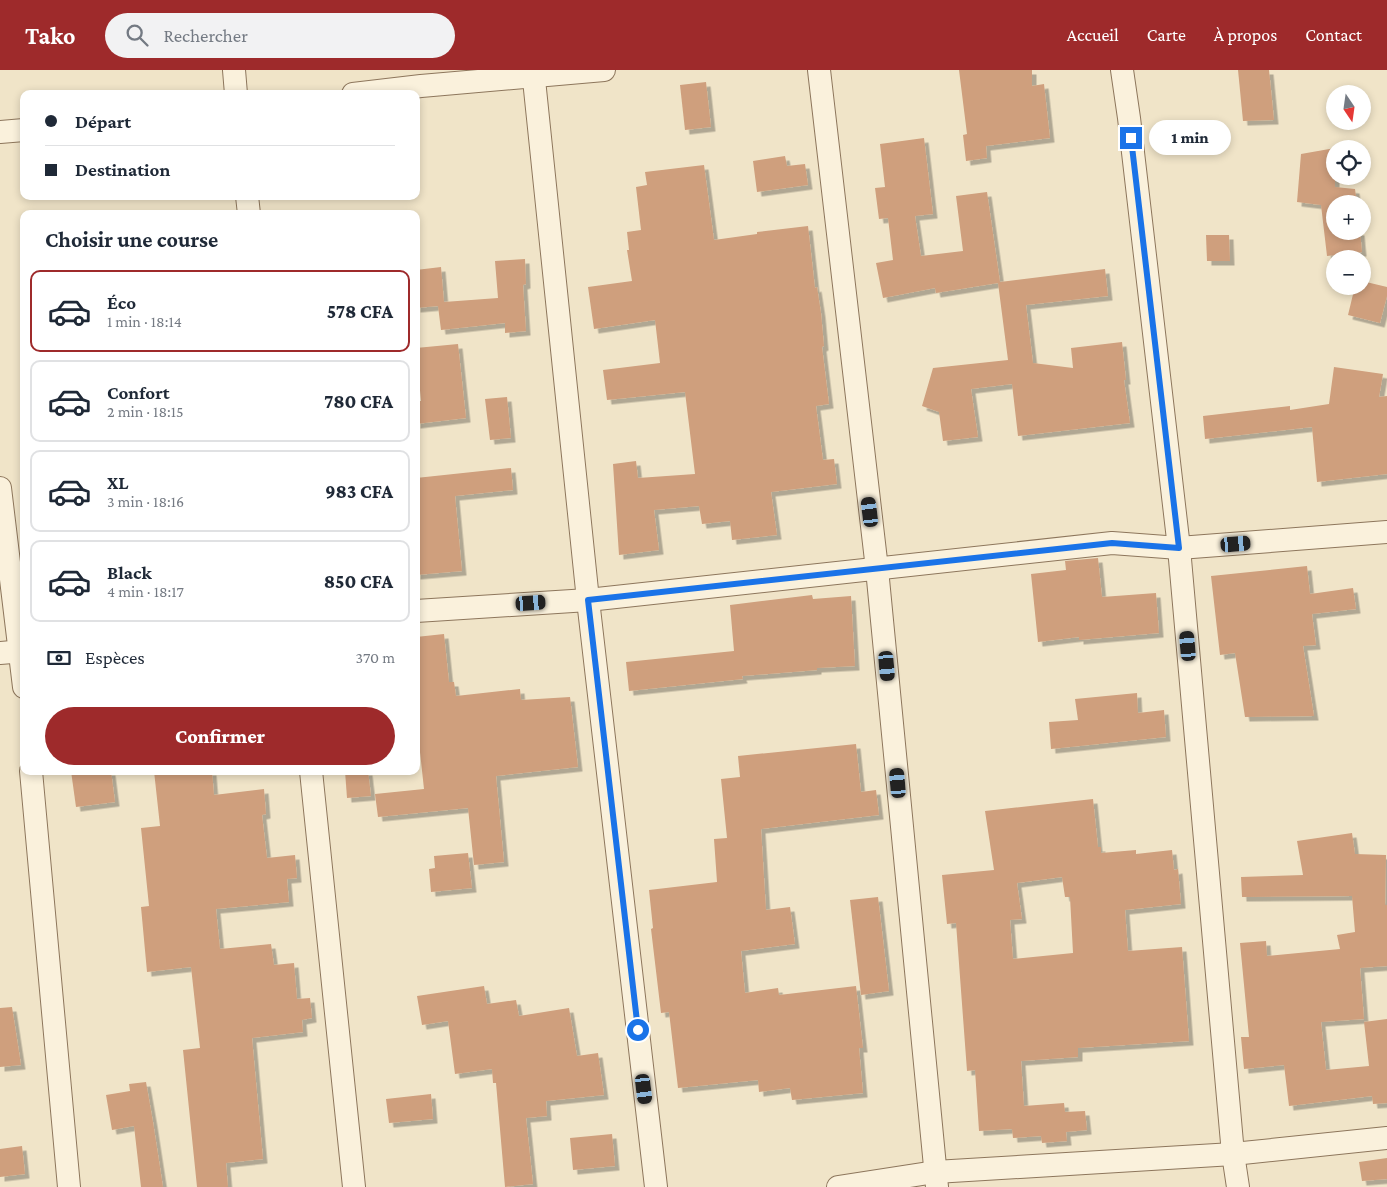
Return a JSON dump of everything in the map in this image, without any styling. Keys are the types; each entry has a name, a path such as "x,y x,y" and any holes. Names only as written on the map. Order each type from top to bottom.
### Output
{"street":[{"path":"234,70 236,90"},
{"path":"386,90 534,73 604,70"},
{"path":"819,70 877,569 936,1180"},
{"path":"1122,70 1179,548 1233,1154 1238,1187"},
{"path":"534,73 588,600 656,1187"},
{"path":"0,132 20,130"},
{"path":"0,488 15,652 20,671"},
{"path":"420,610 588,600 1112,543 1179,548 1387,532"},
{"path":"31,775 69,1187"},
{"path":"311,775 354,1187"},
{"path":"838,1187 1233,1154 1387,1138"}],"building":[{"path":"959,70 1032,70 1032,86 1044,84 1050,138 986,146 987,158 966,161 963,135 967,134"},
{"path":"1238,70 1269,70 1274,120 1243,121"},
{"path":"706,82 711,127 685,130 680,85"},
{"path":"924,138 933,214 915,216 921,256 963,251 956,196 987,192 1000,282 1105,269 1108,296 1026,305 1033,363 1073,368 1071,348 1122,342 1126,380 1124,380 1130,423 1018,436 1012,384 971,389 978,437 943,441 939,412 922,406 933,368 1008,360 998,283 936,293 935,288 883,298 876,263 893,260 888,218 879,219 875,188 885,187 880,144"},
{"path":"1326,150 1326,185 1355,189 1356,195 1326,195 1326,240 1361,240 1362,250 1326,250 1321,205 1297,202 1301,154"},
{"path":"785,156 787,166 805,164 808,185 757,192 753,161"},
{"path":"704,165 714,240 757,234 757,232 808,226 815,288 817,287 821,313 824,346 822,347 829,404 816,406 823,460 834,459 837,484 771,492 777,535 732,540 730,521 702,524 699,506 654,510 659,550 619,555 613,464 636,461 638,478 695,474 685,392 607,400 603,370 660,363 655,320 594,329 588,287 632,281 627,250 629,250 627,232 641,230 636,187 647,185 645,172"},
{"path":"1206,235 1229,235 1230,261 1207,261"},
{"path":"525,259 526,284 523,285 526,331 505,333 505,323 441,330 438,306 420,308 420,270 441,267 444,302 498,298 495,261"},
{"path":"1371,283 1387,287 1387,296 1380,323 1348,315 1353,295 1371,295"},
{"path":"458,344 466,418 420,424 420,348"},
{"path":"1334,367 1383,374 1379,397 1387,396 1387,474 1317,482 1312,427 1205,439 1203,416 1290,406 1290,410 1329,404"},
{"path":"507,397 511,438 490,440 485,399"},
{"path":"511,468 513,490 455,496 462,571 420,575 420,478"},
{"path":"1098,558 1102,597 1156,593 1159,633 1079,640 1079,637 1038,642 1031,574 1066,570 1065,561"},
{"path":"1307,566 1310,594 1353,588 1356,609 1312,614 1316,645 1303,646 1314,716 1245,717 1235,653 1220,655 1211,576"},
{"path":"812,595 813,599 851,596 855,666 742,676 743,679 629,691 626,662 734,651 730,605"},
{"path":"444,634 449,682 454,682 456,696 520,689 521,700 570,697 578,767 496,776 504,862 474,865 468,808 378,817 375,794 424,789 420,752 420,637"},
{"path":"1137,693 1138,713 1164,710 1166,737 1051,749 1049,722 1078,720 1075,699"},
{"path":"856,744 861,792 876,790 879,815 761,829 766,910 790,907 795,944 741,951 745,993 778,988 779,995 856,986 863,1048 859,1048 863,1093 792,1100 790,1088 759,1092 758,1080 678,1088 669,1012 661,1013 651,929 653,928 649,890 717,882 714,839 727,838 721,779 740,777 738,756"},
{"path":"72,775 112,775 115,802 76,807"},
{"path":"154,775 212,775 214,795 264,789 266,814 262,815 267,858 295,855 297,878 287,879 289,902 216,909 220,949 271,944 274,965 294,963 297,999 310,998 312,1018 302,1020 303,1032 252,1038 263,1159 226,1163 228,1187 197,1187 183,1050 200,1048 191,967 147,972 141,907 149,906 141,828 160,826"},
{"path":"345,775 368,775 371,796 347,798"},
{"path":"1093,799 1098,847 1101,847 1101,853 1136,850 1136,854 1172,850 1174,870 1178,869 1181,904 1125,910 1128,951 1182,947 1189,1041 1078,1048 1078,1057 1021,1061 1024,1106 1064,1103 1065,1112 1085,1111 1087,1130 1066,1132 1067,1141 1042,1143 1041,1136 1013,1138 1012,1129 979,1131 975,1070 967,1071 956,923 947,924 942,875 994,870 985,811","holes":["1062,877 1065,897 1070,897 1073,953 1013,959 1010,920 1022,919 1017,883"]},
{"path":"1352,833 1355,854 1386,855 1387,966 1360,968 1364,1019 1321,1022 1326,1070 1369,1066 1364,1022 1387,1019 1387,1103 1373,1104 1372,1096 1289,1106 1284,1065 1244,1069 1241,1037 1249,1037 1240,943 1266,941 1267,956 1340,949 1337,935 1355,932 1352,896 1242,897 1241,877 1303,875 1297,841"},
{"path":"468,853 472,888 431,892 429,869 435,868 434,856"},
{"path":"878,897 889,991 861,995 850,900"},
{"path":"484,986 487,1004 516,1000 519,1016 569,1008 577,1056 598,1053 604,1095 546,1101 547,1116 526,1118 533,1184 505,1187 496,1083 493,1083 492,1069 455,1074 448,1021 422,1025 417,996"},
{"path":"12,1007 21,1065 0,1067 0,1008"},
{"path":"146,1082 163,1187 141,1187 134,1126 112,1130 106,1095 130,1091 129,1084"},
{"path":"431,1094 433,1119 389,1123 386,1099"},
{"path":"612,1134 615,1166 573,1170 570,1138"},
{"path":"22,1146 25,1174 0,1177 0,1149"},
{"path":"1387,1158 1387,1179 1362,1181 1359,1162"}],"route":[{"path":"638,1030 588,600 1112,543 1179,548 1131,138"}]}
